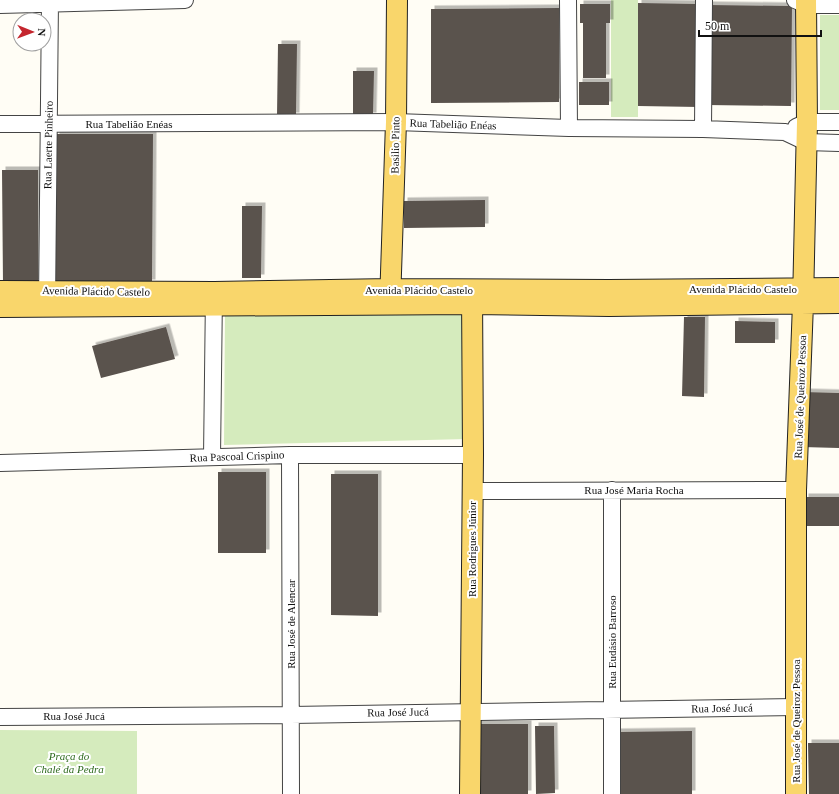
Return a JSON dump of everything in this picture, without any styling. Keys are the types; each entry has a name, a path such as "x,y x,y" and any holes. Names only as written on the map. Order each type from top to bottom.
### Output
{"main road":[{"name":"Basilio Pinto","path":"391,297 396,122 397,0"},
{"name":"Rua José de Queiroz Pessoa","path":"796,794 796,490 803,296 807,122 803,2"},
{"name":"Avenida Plácido Castelo","path":"0,291 47,299 472,297 609,306 803,296 839,288"},
{"name":"Avenida Plácido Castelo","path":"803,296 839,303"},
{"name":"Rua Rodrigues Júnior","path":"470,794 473,455 472,297"},
{"name":"Avenida Plácido Castelo","path":"0,307 47,299"}],"street":[{"path":"0,5 50,2 185,0"},
{"path":"568,0 570,128"},
{"path":"703,129 704,0"},
{"name":"Rua Laerte Pinheiro","path":"47,299 50,2"},
{"path":"803,2 839,5"},
{"name":"Rua Tabelião Enéas","path":"0,124 48,125 396,122 570,128 703,129 785,132"},
{"path":"785,132 807,122 839,122"},
{"path":"785,132 806,142 839,143"},
{"path":"212,457 214,299"},
{"name":"Rua Pascoal Crispino","path":"0,463 290,455 473,455"},
{"name":"Rua José de Alencar","path":"290,455 291,794"},
{"name":"Rua José Maria Rocha","path":"472,490 796,490"},
{"name":"Rua Eudásio Barroso","path":"612,490 612,794"},
{"name":"Rua José Jucá","path":"0,716 291,715 796,707"}],"green space":[{"path":"611,0 638,0 638,117 611,117"},
{"path":"820,15 839,15 839,110 820,110"},
{"path":"225,313 467,313 467,439 224,445"},
{"name":"Praça do Chalé da Pedra","path":"0,730 137,731 137,794 0,794"}],"building":[{"path":"638,3 699,4 699,107 638,106"},
{"path":"580,4 610,4 610,23 606,23 606,78 583,78 583,23 580,23"},
{"path":"708,5 792,6 791,106 707,105"},
{"path":"559,8 559,102 431,103 431,9"},
{"path":"278,44 297,44 296,116 277,116"},
{"path":"353,71 374,71 373,116 353,116"},
{"path":"579,82 609,82 609,105 579,105"},
{"path":"56,134 153,134 152,283 56,281"},
{"path":"2,170 38,170 38,283 3,283"},
{"path":"485,200 485,227 404,228 404,201"},
{"path":"242,206 262,206 261,278 242,278"},
{"path":"684,317 705,317 704,397 682,396"},
{"path":"735,321 775,322 775,343 735,343"},
{"path":"166,327 175,359 101,378 92,346"},
{"path":"803,392 839,393 839,448 802,447"},
{"path":"218,472 266,472 266,553 218,553"},
{"path":"331,474 378,474 378,616 331,615"},
{"path":"805,497 839,497 839,526 805,526"},
{"path":"473,724 528,724 528,794 473,794"},
{"path":"535,726 554,726 555,793 536,794"},
{"path":"692,731 692,794 616,794 616,732"},
{"path":"808,743 839,743 839,794 809,794"}]}
